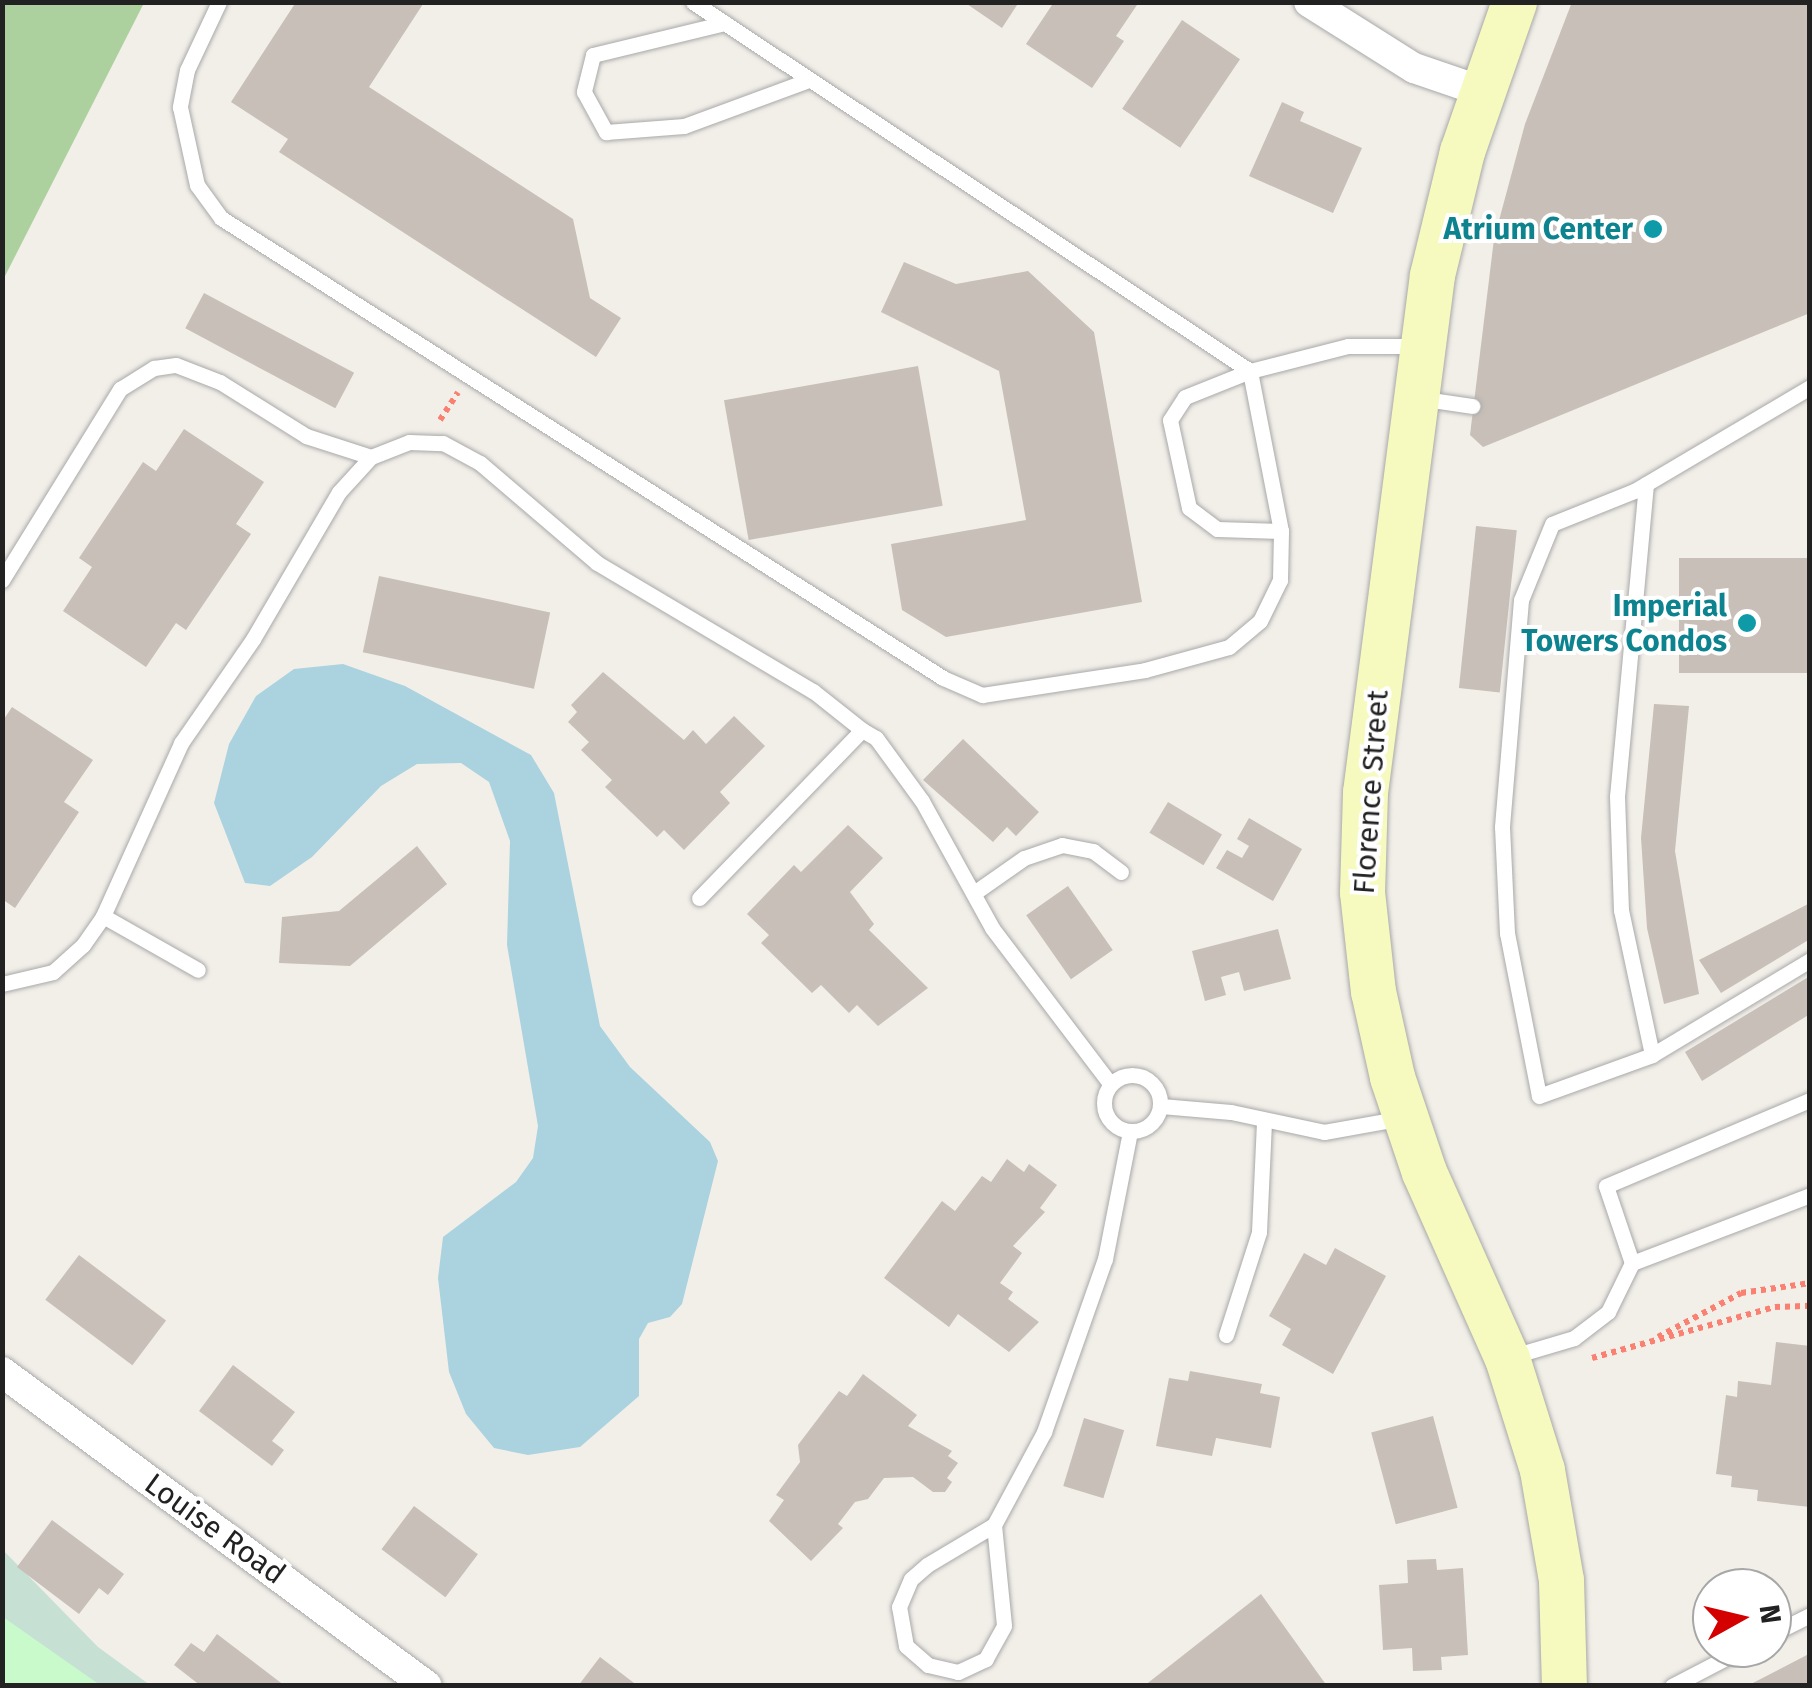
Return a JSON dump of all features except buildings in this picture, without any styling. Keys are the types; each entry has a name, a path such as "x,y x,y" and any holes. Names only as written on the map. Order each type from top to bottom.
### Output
{"street":[{"path":"1309,2 1414,68 1481,91"},
{"name":"Florence Street","path":"1514,2 1481,91 1446,209 1421,346 1362,852 1373,992 1405,1117 1506,1358 1554,1525 1564,1686"},
{"name":"Louise Road","path":"2,1372 427,1686"}],"lane":[{"path":"219,2 187,70 180,107 196,185 221,218 467,379 943,678 982,695 1145,670 1229,647 1260,621 1280,580 1280,531 1250,370 693,2"},
{"path":"724,23 592,56 584,92 606,132 684,126 810,80"},
{"path":"1280,531 1217,529 1189,508 1170,420 1186,397 1250,370 1380,341 1421,346"},
{"path":"2,580 120,389 154,368 176,365 220,382 306,436 371,458"},
{"path":"1810,387 1646,484 1552,524 1522,600 1502,827 1507,934 1539,1096 1652,1055 1810,960"},
{"path":"1414,397 1472,406"},
{"path":"2,984 52,972 84,946 104,916 180,743 253,639 340,492 371,458 409,442 444,443 480,462 597,563 812,690 876,738 922,800 974,893 1062,1027 1109,1082 1110,1118 1130,1132"},
{"path":"1646,484 1617,796 1621,910 1652,1055"},
{"path":"699,898 862,730"},
{"path":"974,893 1024,858 1062,845 1093,851 1121,872"},
{"path":"104,916 198,970"},
{"path":"1109,1082 1133,1074 1146,1078 1161,1106"},
{"path":"1632,1263 1606,1186 1810,1100"},
{"path":"1161,1106 1352,1132 1405,1117"},
{"path":"1130,1132 1150,1126 1161,1106"},
{"path":"1226,1335 1260,1232 1264,1120"},
{"path":"994,1525 1004,1626 986,1659 958,1672 928,1665 906,1646 898,1607 911,1579 994,1525 1044,1432 1105,1259 1130,1132"},
{"path":"1506,1358 1593,1328 1632,1263 1810,1195"},
{"path":"1672,1686 1707,1668"}],"path":[{"path":"426,443 467,379"},
{"path":"1648,1342 1741,1293 1810,1283"},
{"path":"1574,1362 1775,1307 1810,1306"}],"green space":[{"path":"2,3 144,3 3,280"},
{"path":"2,1549 98,1647 150,1685 3,1685"},
{"path":"3,1617 100,1685 3,1685"}],"water":[{"path":"343,664 405,686 531,755 554,793 600,1026 630,1067 710,1142 718,1161 682,1304 670,1317 648,1323 639,1339 639,1396 580,1447 528,1455 494,1448 466,1414 449,1372 438,1278 443,1237 516,1182 533,1158 538,1126 507,945 510,841 489,782 461,763 417,764 381,786 312,857 270,886 245,883 214,803 229,744 256,696 294,669"}],"place":[{"name":"Atrium Center","path":"1653,229"},
{"name":"Imperial Towers Condos","path":"1747,623"}]}
